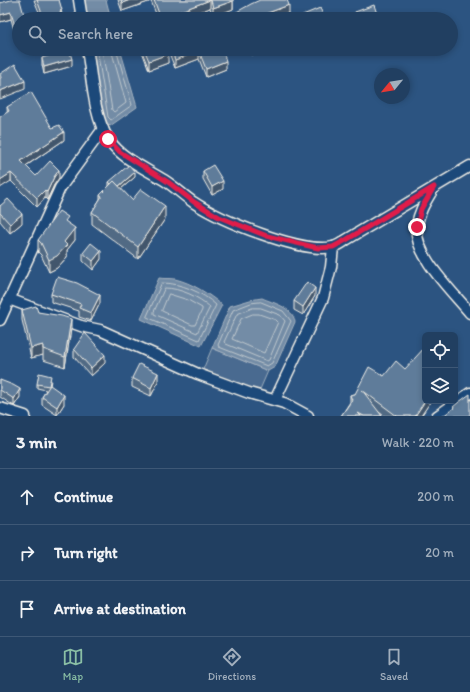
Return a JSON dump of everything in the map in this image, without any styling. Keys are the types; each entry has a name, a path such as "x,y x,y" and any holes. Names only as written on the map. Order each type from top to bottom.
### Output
{"street":[{"path":"79,0 81,12"},
{"path":"88,56 98,118 108,139 120,152 168,182 194,202 219,217 267,236 318,248 333,247 470,166"},
{"path":"0,320 60,188 103,129"},
{"path":"434,187 421,209 417,227 419,247 429,264 470,313"},
{"path":"275,400 323,298 331,267 333,247"},
{"path":"9,298 81,326 100,330 198,374 249,393 284,403 308,416"},
{"path":"437,416 470,393"},
{"path":"0,408 25,416"}],"shaded area":[{"path":"212,348 268,371 255,401 199,379"}],"water":[{"path":"84,0 106,0 109,12 86,12"},
{"path":"93,56 122,56 137,107 110,126 104,119"},
{"path":"159,278 175,279 188,283 206,293 222,305 201,346 141,319"},
{"path":"262,298 287,309 291,313 295,322 275,367 268,371 212,348 230,306"}],"building":[{"path":"11,0 20,0 23,12 12,12 12,16 11,12 0,15 0,3"},
{"path":"37,0 59,0 62,10 60,12 41,12"},
{"path":"121,0 130,0 122,3"},
{"path":"154,0 210,0 178,12 158,12"},
{"path":"211,0 233,0 233,1 213,8"},
{"path":"260,0 287,0 289,5 270,12 237,12"},
{"path":"374,5 376,12 355,12"},
{"path":"320,8 322,12 310,12"},
{"path":"48,56 71,56 72,59 44,67 42,58"},
{"path":"147,56 163,56 149,61"},
{"path":"174,56 186,56 175,60"},
{"path":"201,56 224,56 226,61 206,69"},
{"path":"15,64 25,81 0,91 0,74"},
{"path":"31,92 52,128 59,125 64,132 21,161 36,176 50,161 59,170 47,192 45,190 37,198 11,173 0,180 0,117 9,111 7,107"},
{"path":"129,165 135,172 119,186 114,181 111,184 109,182"},
{"path":"213,165 223,181 212,187 203,171"},
{"path":"114,181 132,200 141,189 165,206 138,247 92,212 102,196 100,195"},
{"path":"8,199 22,214 10,224 0,213 0,206"},
{"path":"59,211 68,217 65,221 75,228 64,242 67,245 57,256 49,260 38,240"},
{"path":"91,243 101,251 93,261 83,253"},
{"path":"57,277 77,283 100,295 91,313 79,308 81,304 51,294"},
{"path":"307,282 315,288 303,307 294,301"},
{"path":"36,306 38,312 71,319 65,357 43,349 43,345 31,348 22,310"},
{"path":"85,333 105,355 91,368 74,349"},
{"path":"422,350 423,404 415,416 397,416 362,390 382,416 364,416 358,413 361,416 341,416 352,400 350,395 355,394 369,367 384,376 396,361 405,369"},
{"path":"139,364 158,373 151,388 132,378"},
{"path":"39,373 51,376 49,386 37,384"},
{"path":"0,380 20,389 14,399 0,390"},
{"path":"50,385 64,395 57,407 42,397"},
{"path":"470,394 470,414 468,416 443,416 454,408 453,407"}],"route":[{"path":"108,139 120,152 168,182 194,202 219,217 267,236 318,248 333,247 434,187 421,209 417,227"}]}
